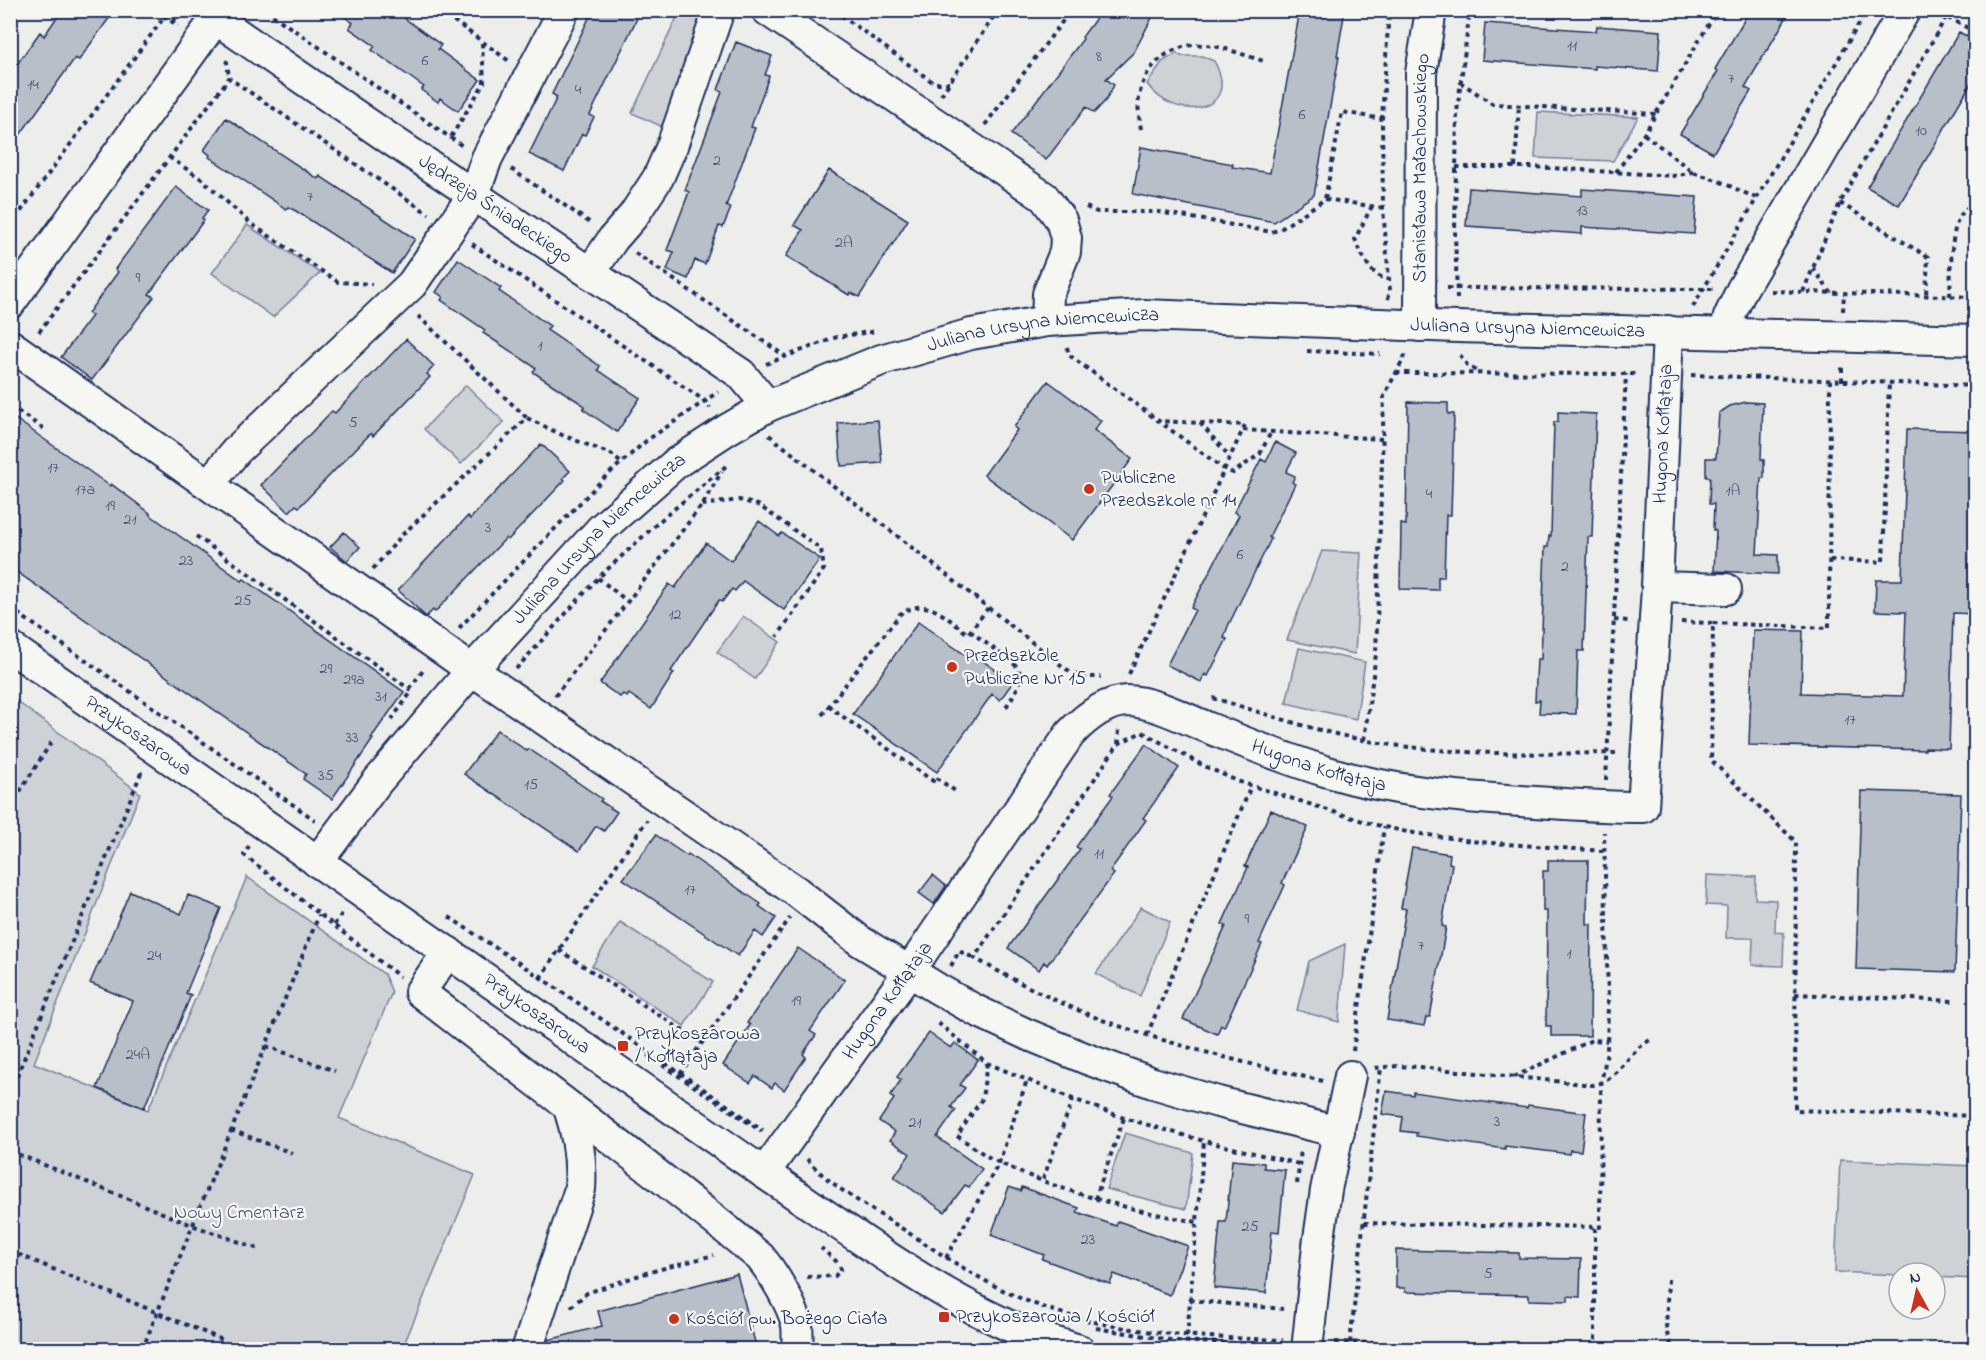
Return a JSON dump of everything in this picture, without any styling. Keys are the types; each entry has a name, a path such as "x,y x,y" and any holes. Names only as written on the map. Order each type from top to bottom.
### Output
{"street":[{"path":"209,484 237,450 412,284 474,194 487,158 564,10"},
{"path":"591,273 638,208 664,165 719,10"},
{"path":"766,10 1044,197 1061,220 1066,238 1065,252 1047,294 1053,334"},
{"name":"Stanisława Małachowskiego","path":"1413,342 1421,73 1431,10"},
{"path":"1725,333 1729,317 1742,290 1905,10"},
{"name":"Jędrzeja Śniadeckiego","path":"10,303 219,15 474,194 741,374 772,417"},
{"name":"Juliana Ursyna Niemcewicza","path":"317,862 377,782 472,670 602,528 676,463 728,429 772,417 881,360 971,334 1053,334 1144,315 1413,342 1674,332 1976,340"},
{"name":"Hugona Kołłątaja","path":"764,1173 793,1152 909,972 1070,734 1091,714 1120,702 1129,701 1164,710 1255,747 1330,773 1421,791 1481,799 1604,807 1643,807 1657,587 1666,374 1674,332"},
{"path":"16,348 472,670 656,798 797,892 860,941 909,972 975,1010 1087,1059 1153,1083 1339,1131"},
{"path":"1657,587 1726,589"},
{"name":"Przykoszarowa","path":"10,647 882,1253 973,1308 1007,1325 1078,1350"},
{"path":"448,952 420,992 569,1108 628,1150 747,1247 771,1270 780,1286 797,1325 798,1350"},
{"path":"1307,1346 1326,1190 1349,1081"},
{"path":"527,1350 580,1189 582,1163 569,1108"}],"path":[{"path":"10,20 17,10"},
{"path":"173,22 181,10"},
{"path":"266,10 474,154 499,160 785,356 837,337 887,330"},
{"path":"439,10 530,76"},
{"path":"834,10 934,83 950,82"},
{"path":"926,118 998,10"},
{"path":"984,133 985,126 1071,10"},
{"path":"1386,301 1390,291 1383,208 1382,119 1389,10"},
{"path":"1457,288 1457,112 1470,10"},
{"path":"1616,172 1644,134 1718,10"},
{"path":"1674,332 1867,10"},
{"path":"1803,292 1840,203 1946,17 1945,10"},
{"path":"10,226 165,16"},
{"path":"1946,17 1976,33"},
{"path":"451,137 484,83 482,42"},
{"path":"1141,129 1138,111 1140,94 1152,68 1165,55 1186,47 1206,45 1264,61"},
{"path":"16,348 35,339 229,78 705,401 728,429"},
{"path":"1460,82 1493,104 1656,114"},
{"path":"1515,167 1519,105"},
{"path":"1325,199 1342,112 1382,119"},
{"path":"1644,134 1693,172 1756,198"},
{"path":"169,157 203,180 250,223 338,282 388,285 495,390 527,418 562,435 611,454 621,462"},
{"path":"1974,182 1976,162"},
{"path":"1456,167 1515,167 1674,176 1693,172"},
{"path":"1082,205 1097,212 1159,212 1272,232 1282,228 1325,199 1383,208"},
{"path":"1950,296 1955,230 1958,219 1967,207 1976,201"},
{"path":"1840,203 1928,257 1926,295"},
{"path":"1372,206 1355,239 1370,268 1382,278 1389,279"},
{"path":"1813,267 1831,293"},
{"path":"1053,334 1067,346 1069,355 1224,469 1233,472 1260,454 1271,432"},
{"path":"1397,352 1413,342"},
{"path":"1364,740 1376,654 1384,396 1413,342"},
{"path":"1067,346 1076,346"},
{"path":"1304,351 1387,353"},
{"path":"1395,372 1666,374 1976,386"},
{"path":"1364,1223 1600,1227 1601,1084 1607,1052 1604,807 1626,375"},
{"path":"1614,620 1829,628 1830,381"},
{"path":"1830,560 1883,562 1888,383"},
{"path":"10,406 44,429"},
{"path":"772,417 766,433 1066,669 1082,676 1095,678 1108,676"},
{"path":"371,571 403,534 527,418"},
{"path":"1129,675 1245,425 1158,421"},
{"path":"1199,422 1230,457"},
{"path":"1243,430 1382,439"},
{"path":"502,690 518,666 598,579 662,519 731,461"},
{"path":"552,699 702,505 723,468"},
{"path":"702,505 739,500 758,505 821,549 824,568 777,637"},
{"path":"196,536 412,691 385,728"},
{"path":"598,579 627,601"},
{"path":"822,715 905,610 923,605 934,609 968,634 988,608"},
{"path":"10,608 336,834"},
{"path":"1713,623 1711,760 1796,842 1795,1110 1976,1116"},
{"path":"970,631 1018,667 1019,684 1006,707"},
{"path":"1122,675 1139,676"},
{"path":"1212,698 1313,728 1364,740 1459,752 1647,752"},
{"path":"828,706 933,781 935,777 958,793"},
{"path":"1349,1081 1262,1067 1126,1029 1053,999 974,958 1118,744 1142,732 1202,765 1251,786 1384,827 1479,842 1605,851"},
{"path":"10,807 52,741"},
{"path":"10,1093 141,773 132,766"},
{"path":"1147,1035 1251,786"},
{"path":"539,979 648,819"},
{"path":"1349,1081 1384,827"},
{"path":"244,855 420,992"},
{"path":"441,912 760,1127 841,1189 946,1258 1013,1294 1069,1315 1142,1332 1355,1350"},
{"path":"142,1350 320,915"},
{"path":"680,1074 791,917"},
{"path":"559,950 702,1043"},
{"path":"1795,994 1955,1001"},
{"path":"934,1019 987,1063 1073,1099 1124,1118 1204,1141 1299,1164"},
{"path":"1513,1078 1592,1040 1607,1041"},
{"path":"1349,1081 1358,1071 1381,1067 1419,1067 1581,1085 1601,1084 1626,1062 1638,1047 1650,1040"},
{"path":"266,1046 335,1071"},
{"path":"987,1063 982,1099 957,1136 999,1163 1095,1199 1150,1214 1197,1222"},
{"path":"1350,1343 1381,1067"},
{"path":"946,1258 999,1163 1027,1080"},
{"path":"1043,1179 1073,1099"},
{"path":"1095,1199 1124,1118"},
{"path":"231,1130 292,1153"},
{"path":"1187,1336 1204,1141"},
{"path":"10,1151 192,1225 259,1249"},
{"path":"816,1177 894,1231"},
{"path":"1594,1349 1595,1228"},
{"path":"569,1308 587,1293 646,1273 747,1247"},
{"path":"815,1278 835,1276 841,1269 836,1261 820,1247"},
{"path":"10,1251 225,1341"},
{"path":"1668,1279 1666,1331 1673,1350"},
{"path":"989,1290 1009,1300 1087,1327 1176,1341 1307,1346 1350,1343 1612,1350"},
{"path":"1190,1300 1283,1309"}],"green space":[{"path":"680,11 704,19 665,128 632,113"},
{"path":"1177,53 1181,56 1202,56 1214,61 1221,78 1220,92 1213,101 1202,107 1189,108 1174,105 1159,97 1147,84 1162,62"},
{"path":"1538,112 1638,117 1613,161 1535,158"},
{"path":"247,225 320,273 273,317 212,273"},
{"path":"466,385 504,422 461,464 424,429"},
{"path":"1322,551 1361,553 1355,654 1287,640"},
{"path":"743,616 780,642 755,679 717,652"},
{"path":"1299,648 1365,662 1356,719 1286,703"},
{"name":"Nowy Cmentarz","path":"11,697 140,793 34,1063 148,1110 247,877 384,974 392,992 339,1118 475,1175 402,1349 11,1349"},
{"path":"1707,875 1756,877 1755,899 1776,900 1775,932 1784,933 1783,966 1752,965 1753,938 1726,938 1727,906 1706,905"},
{"path":"1141,907 1170,922 1140,996 1096,974"},
{"path":"620,922 713,982 684,1026 592,966"},
{"path":"1345,944 1339,1022 1297,1010 1309,961"},
{"path":"1125,1133 1193,1153 1186,1209 1106,1189"},
{"path":"1840,1160 1975,1166 1975,1279 1947,1278 1947,1261 1887,1261 1887,1274 1835,1272"}],"building":[{"path":"62,10 115,10 79,60 75,58 10,149 10,74 40,32 44,36"},
{"path":"335,10 393,10 441,45 438,49 480,80 458,111 440,98 438,102 421,90 424,87 372,50 375,46 349,28 353,23"},
{"path":"593,10 641,10 590,115 594,117 585,135 582,134 564,171 529,154 557,97 552,94"},
{"path":"1102,10 1156,10 1134,52 1106,79 1114,85 1106,100 1094,113 1086,107 1046,160 1011,134 1083,39 1082,37"},
{"path":"1300,10 1345,10 1337,56 1339,57 1314,195 1274,222 1133,194 1141,147 1270,173"},
{"path":"1750,10 1791,10 1745,87 1751,91 1713,153 1680,134 1718,71 1715,69"},
{"path":"1485,23 1596,31 1597,26 1661,31 1658,71 1595,66 1595,69 1482,60"},
{"path":"1959,32 1976,41 1976,75 1899,205 1867,187"},
{"path":"736,42 772,56 765,75 769,76 751,127 755,128 726,206 731,208 723,227 719,226 705,264 695,260 688,279 667,270 674,252 667,250 689,192 685,190 722,92 718,90"},
{"path":"226,118 318,179 320,176 415,239 392,273 296,211 288,207 286,209 209,157 210,155 204,150"},
{"path":"829,170 908,220 859,297 850,292 849,295 786,256 803,230 794,225"},
{"path":"176,187 208,210 202,218 204,220 149,294 154,297 92,380 61,357 92,316 88,313 118,272 115,269"},
{"path":"1469,188 1582,196 1582,189 1697,197 1694,234 1582,227 1582,234 1466,226"},
{"path":"458,259 501,288 499,291 550,326 547,330 600,366 598,370 640,398 617,432 583,409 585,406 533,372 536,368 483,333 485,330 441,300 443,297 436,292"},
{"path":"406,339 434,366 427,374 430,377 373,436 371,433 299,507 296,505 289,512 261,485"},
{"path":"1048,381 1101,421 1094,430 1132,459 1072,540 984,475 1017,430 1014,427"},
{"path":"1408,402 1448,403 1448,414 1454,414 1451,515 1446,515 1444,577 1438,577 1438,590 1400,589 1401,524 1406,525"},
{"path":"1746,402 1763,403 1761,459 1764,460 1764,478 1761,478 1757,554 1778,555 1778,574 1714,571 1716,531 1713,530 1714,504 1709,504 1710,477 1706,477 1706,458 1716,458 1719,413 1730,406"},
{"path":"1558,412 1596,414 1592,537 1588,537 1584,651 1578,651 1576,714 1539,713 1540,700 1535,701 1537,659 1541,659 1545,547 1548,547 1549,536 1551,536 1554,422 1558,422"},
{"path":"10,415 110,486 111,484 242,581 244,579 404,692 332,799 303,779 306,774 10,567"},
{"path":"878,420 882,463 841,466 838,423"},
{"path":"1907,429 1976,431 1976,614 1953,613 1949,749 1749,745 1753,630 1803,631 1801,693 1903,696 1906,612 1875,611 1876,580 1902,580"},
{"path":"1275,442 1296,453 1286,472 1295,476 1292,482 1295,484 1228,626 1224,638 1227,639 1208,676 1205,674 1201,682 1167,665 1195,610 1191,608 1239,515 1234,512 1261,459 1266,462"},
{"path":"541,444 570,471 563,478 565,480 435,612 433,610 426,617 398,590"},
{"path":"759,521 779,536 782,533 820,559 784,610 743,581 735,591 732,589 722,602 719,600 671,671 674,673 651,709 629,694 627,697 623,694 620,697 600,683 669,584 675,588 706,543 731,561"},
{"path":"344,532 360,547 347,561 330,547"},
{"path":"918,622 964,654 967,650 1013,682 1000,700 992,694 937,772 853,714"},
{"path":"497,730 527,751 529,749 602,799 600,801 617,812 604,831 596,826 579,851 464,774"},
{"path":"1146,744 1179,768 1143,818 1146,820 1110,871 1114,874 1047,965 1044,962 1039,970 1008,948 1080,849 1076,847 1113,796 1110,794"},
{"path":"1861,791 1961,794 1955,972 1856,969"},
{"path":"1271,810 1308,827 1282,883 1285,885 1259,943 1262,944 1224,1027 1221,1025 1217,1034 1183,1019 1226,926 1222,924"},
{"path":"656,835 761,904 759,906 776,918 763,937 755,931 738,956 623,879"},
{"path":"1412,848 1450,854 1449,863 1452,864 1442,926 1446,927 1430,1017 1426,1017 1424,1026 1387,1020 1406,909 1401,908"},
{"path":"1548,860 1588,860 1587,924 1591,924 1590,1036 1551,1036 1551,1026 1546,1026 1547,911 1543,911 1543,871 1548,871"},
{"path":"933,875 946,886 934,904 919,893"},
{"path":"130,891 181,914 188,895 221,908 186,993 191,995 144,1108 97,1088 133,1001 90,983"},
{"path":"798,948 845,980 810,1031 816,1035 803,1054 806,1057 784,1090 775,1083 772,1088 755,1076 750,1083 723,1065 750,1025 747,1023"},
{"path":"929,1033 951,1048 955,1043 978,1060 960,1085 965,1088 951,1107 956,1110 937,1137 982,1169 969,1187 965,1185 945,1212 894,1177 910,1154 890,1140 895,1132 879,1121 894,1099 890,1096 901,1080 897,1077"},
{"path":"1386,1091 1413,1095 1413,1092 1527,1108 1528,1105 1586,1113 1581,1151 1570,1150 1569,1154 1505,1146 1505,1149 1416,1136 1417,1133 1401,1131 1403,1117 1382,1114"},
{"path":"1232,1160 1264,1163 1264,1168 1285,1170 1279,1232 1272,1231 1266,1293 1214,1288 1220,1222 1226,1222"},
{"path":"1009,1187 1021,1191 1022,1187 1079,1208 1077,1212 1116,1226 1118,1221 1188,1246 1170,1295 1114,1274 1110,1284 1042,1259 1044,1255 991,1235"},
{"path":"1396,1250 1519,1253 1519,1258 1581,1259 1580,1297 1568,1296 1568,1301 1529,1300 1529,1295 1405,1292 1405,1288 1396,1288"},
{"name":"Kościół pw. Bożego Ciała","path":"737,1274 757,1350 545,1350 548,1340 602,1326 598,1311"}],"place":[{"name":"Publiczne Przedszkole nr 14","path":"1089,489"},
{"name":"Przedszkole Publiczne Nr 15","path":"952,667"},
{"name":"Przykoszarowa / Kołłątaja","path":"623,1046"},
{"name":"Przykoszarowa / Kościół","path":"944,1317"},
{"name":"Kościół pw. Bożego Ciała","path":"674,1319"}]}
